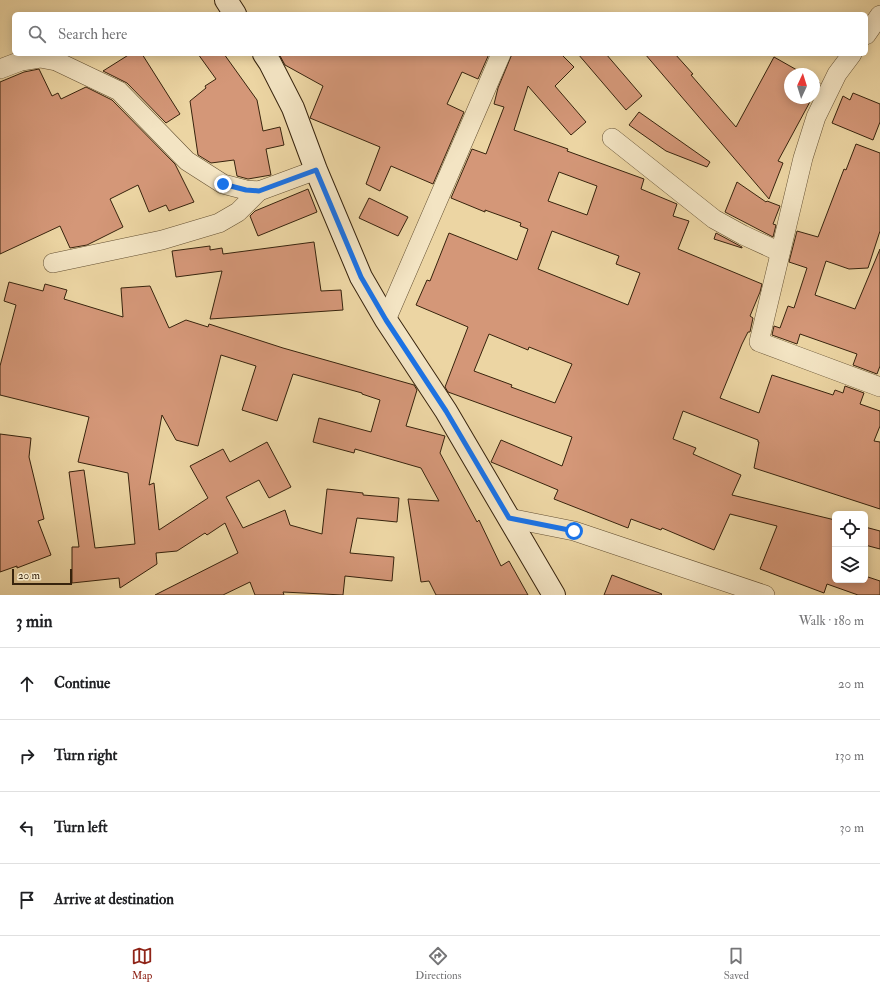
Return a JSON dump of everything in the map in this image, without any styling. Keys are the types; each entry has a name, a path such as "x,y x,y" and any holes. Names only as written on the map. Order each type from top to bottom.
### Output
{"street":[{"path":"226,0 234,12"},
{"path":"868,32 880,16"},
{"path":"266,56 293,108 316,170 361,277 386,320 446,411 554,595"},
{"path":"386,320 500,56"},
{"path":"850,56 837,74 816,117 803,158 759,342 880,387"},
{"path":"0,69 21,61 40,58 56,61 96,79 119,91 187,161 223,184 246,190 259,191 316,170"},
{"path":"612,138 714,219 743,235 780,252"},
{"path":"53,264 162,240 219,222 238,212 259,191"},
{"path":"509,518 574,531 765,595"}],"building":[{"path":"127,56 143,56 180,114 166,123 127,83 103,71"},
{"path":"199,56 225,56 257,100 263,131 280,127 284,145 266,149 271,175 248,179 237,176 234,160 211,163 198,155 190,101 206,88 205,86 216,79"},
{"path":"280,56 488,56 478,79 462,72 447,104 464,112 433,184 391,166 380,191 366,184 380,147 310,118 323,86 285,65"},
{"path":"511,56 563,56 574,67 555,86 586,122 571,135 528,86 514,130 568,149 567,151 644,179 641,189 677,204 673,216 689,221 678,249 762,284 750,316 753,318 750,332 748,332 742,344 720,398 759,413 772,375 833,395 835,390 843,393 845,386 864,393 860,404 880,411 880,426 874,441 880,442 880,509 754,468 759,442 758,440 683,411 673,439 696,448 693,454 741,475 732,495 832,519 832,583 868,583 868,577 880,581 880,595 858,595 827,584 824,593 760,569 777,526 730,514 714,550 662,528 661,530 631,519 628,528 554,499 558,490 491,462 501,440 562,466 572,437 448,392 445,387 468,327 416,305 427,280 430,281 449,233 517,260 528,229 520,226 521,223 485,210 485,212 451,198 472,149 486,154 504,107 494,104 498,88","holes":["559,172 597,186 587,215 548,201","552,231 619,256 616,264 640,273 628,305 538,269","489,334 528,350 529,347 572,364 555,403 511,387 512,385 474,371"]},
{"path":"580,56 608,56 642,96 626,110"},
{"path":"647,56 677,56 693,74 691,75 736,127 774,57 793,68 784,68 784,104 809,104 778,161 783,163 769,199"},
{"path":"39,69 52,96 58,93 61,99 86,87 112,100 175,164 194,202 169,211 166,205 149,212 138,185 110,199 123,227 87,245 70,248 60,226 0,254 0,82 24,72"},
{"path":"853,93 880,104 880,122 873,140 832,123 843,96 850,100"},
{"path":"639,112 710,162 707,167 666,151 629,125"},
{"path":"856,144 880,153 880,231 868,268 849,269 826,261 815,295 855,309 880,249 880,366 877,374 853,365 857,354 800,334 797,344 772,335 774,326 780,328 788,306 794,308 807,268 789,262 797,231 818,237 844,169 846,170"},
{"path":"737,182 766,202 767,201 780,206 773,224 776,225 773,237 725,212"},
{"path":"308,189 317,212 258,236 250,216 255,211"},
{"path":"369,198 408,217 398,236 359,218"},
{"path":"716,233 742,247 742,248 714,239"},
{"path":"314,242 321,291 341,290 343,310 210,319 222,271 176,277 172,251 210,246 210,250 222,248 223,254"},
{"path":"9,282 43,291 45,284 67,290 64,299 123,317 121,288 150,286 169,328 186,320 208,327 209,324 283,348 414,385 417,390 406,426 445,436 440,453 477,522 479,520 501,566 509,561 528,595 436,595 429,581 421,582 408,499 439,501 421,468 355,449 354,453 313,442 319,418 371,432 380,400 362,393 293,374 277,421 242,410 256,366 221,355 198,446 176,440 162,415 149,485 154,483 159,530 208,498 190,466 223,449 230,462 267,442 291,487 269,498 259,480 226,497 243,528 285,510 290,525 322,534 327,489 363,493 363,495 399,498 397,522 357,518 350,553 394,557 392,581 345,576 343,595 283,592 284,595 255,595 250,582 223,595 155,595 238,553 225,523 207,535 205,533 177,551 156,553 157,564 120,588 119,578 72,583 72,547 79,547 69,472 84,470 95,548 135,544 128,473 78,462 89,417 0,395 0,366 16,305 4,301"},
{"path":"0,434 31,438 29,457 44,519 38,521 51,555 17,568 17,566 0,572"},
{"path":"868,528 880,531 880,549 868,546"},
{"path":"612,575 662,594 604,595"}],"route":[{"path":"223,184 246,190 259,191 316,170 361,277 386,320 446,411 509,518 574,531"}]}
